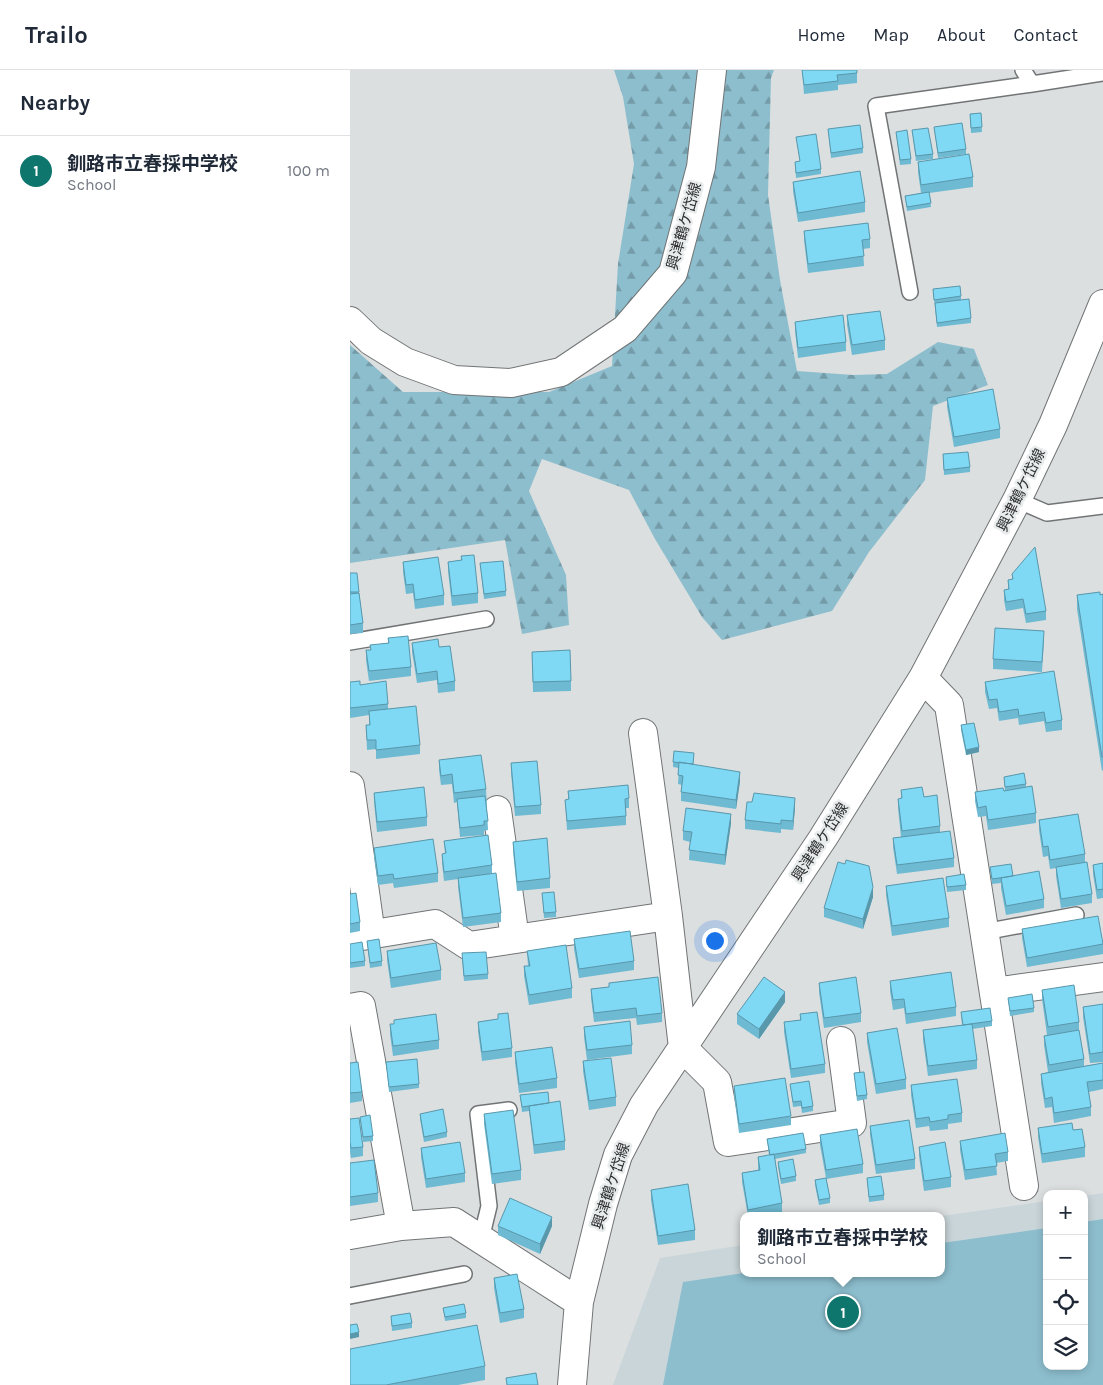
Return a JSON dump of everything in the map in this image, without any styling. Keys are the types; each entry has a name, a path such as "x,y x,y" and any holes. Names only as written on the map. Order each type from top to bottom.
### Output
{"street":[{"name":"興津鶴ケ岱線","path":"350,321 371,341 405,362 454,380 511,383 562,372 625,329 672,273 701,167 712,70"},
{"name":"興津鶴ケ岱線","path":"572,1385 579,1302 603,1204 618,1155 644,1105 823,838 923,678 1017,500 1053,425 1103,304"},
{"path":"923,678 948,705 1024,1186"},
{"path":"643,733 668,916 683,1048 717,1082 728,1142 852,1123 841,1041"},
{"path":"350,786 360,936 435,924 469,946 668,916"},
{"path":"497,810 515,939"},
{"path":"994,992 1103,977"},
{"path":"350,1008 361,1006 401,1226"},
{"path":"353,1237 401,1226 454,1222 579,1302"}],"lane":[{"path":"1023,70 1032,84"},
{"path":"910,292 876,106 1103,73"},
{"path":"1017,500 1047,513 1103,506"},
{"path":"350,642 486,619"},
{"path":"984,932 1076,915"},
{"path":"481,1239 490,1206 478,1114 508,1110"},
{"path":"350,1296 464,1274"}],"shaded area":[{"path":"1103,1193 1103,1385 613,1385 660,1258 740,1246 740,1277 945,1277 945,1216 1043,1202 1043,1370 1088,1370 1088,1195"}],"green space":[{"path":"614,70 774,70 771,78 768,195 780,280 797,371 853,375 887,374 938,342 974,349 988,385 933,406 925,480 869,552 832,611 722,640 702,617 655,539 629,490 542,459 529,491 566,575 569,625 522,634 505,540 350,563 350,345 403,392 549,392 612,366 618,264 634,164 623,97"},
{"path":"1103,1219 1103,1385 663,1385 683,1282 740,1274 740,1277 945,1277 945,1243 1043,1229 1043,1370 1088,1370 1088,1221"}],"building":[{"path":"802,70 857,70 857,73 837,75 838,81 804,85"},
{"path":"981,113 982,127 971,128 970,114"},
{"path":"962,123 966,149 938,153 934,127"},
{"path":"860,125 863,148 831,153 828,129"},
{"path":"928,128 933,154 916,156 912,130"},
{"path":"907,130 911,159 900,160 896,132"},
{"path":"816,134 821,169 796,173 795,162 800,161 796,137"},
{"path":"969,154 973,177 921,185 918,162"},
{"path":"860,171 865,202 798,213 793,182"},
{"path":"929,192 931,203 907,207 905,196"},
{"path":"868,223 870,239 862,240 864,256 808,264 804,231"},
{"path":"960,286 961,296 934,300 933,289"},
{"path":"969,299 971,318 937,323 935,303"},
{"path":"880,311 885,340 852,345 847,315"},
{"path":"843,315 846,342 798,348 795,322"},
{"path":"993,389 1000,429 954,437 947,398"},
{"path":"968,452 970,467 944,470 943,454"},
{"path":"1035,547 1046,611 1026,614 1023,599 1006,602 1004,590 1009,589 1008,580 1013,579 1012,574"},
{"path":"474,555 478,593 452,596 448,562 462,560 461,556"},
{"path":"438,557 444,595 415,600 413,584 406,585 403,562"},
{"path":"503,561 506,591 484,594 480,563"},
{"path":"350,573 357,573 359,592 350,592"},
{"path":"1100,592 1100,595 1103,594 1103,757 1077,595"},
{"path":"359,593 363,623 350,625 350,594"},
{"path":"995,628 1044,631 1042,662 993,659"},
{"path":"408,636 411,667 369,671 366,650 371,650 370,645 389,643 388,638"},
{"path":"438,639 439,647 450,646 455,681 438,684 437,671 417,674 412,643"},
{"path":"570,650 571,681 533,682 532,652"},
{"path":"1054,671 1062,720 1046,723 1044,712 1019,716 1018,709 999,712 997,699 989,700 985,682"},
{"path":"360,681 360,685 386,681 388,704 350,708 350,682"},
{"path":"416,706 420,745 376,750 376,740 367,740 366,725 370,725 369,711"},
{"path":"974,723 979,747 966,750 961,725"},
{"path":"674,751 694,753 693,764 673,762"},
{"path":"481,755 486,789 454,793 452,774 441,776 439,760"},
{"path":"537,761 541,805 515,807 511,763"},
{"path":"679,762 740,772 736,800 681,792 683,776 678,775"},
{"path":"1024,773 1026,784 1005,787 1004,777"},
{"path":"628,785 629,798 625,799 626,816 567,821 565,800 569,799 568,791"},
{"path":"1032,786 1036,813 988,820 986,806 978,808 975,792 1003,788 1004,791"},
{"path":"424,787 427,817 377,822 374,793"},
{"path":"922,787 924,797 937,795 940,826 902,831 898,799 902,798 901,790"},
{"path":"754,793 795,798 793,821 781,820 781,824 745,820 747,802 752,802"},
{"path":"485,796 488,821 484,821 484,825 460,828 457,799"},
{"path":"686,808 731,814 725,855 689,850 692,832 683,831"},
{"path":"1078,814 1085,854 1050,860 1048,846 1043,847 1039,820"},
{"path":"950,831 954,858 897,865 893,838"},
{"path":"488,835 492,865 444,872 442,854 446,853 444,841"},
{"path":"547,838 550,878 517,882 513,842"},
{"path":"433,839 438,873 394,879 393,874 378,876 374,848"},
{"path":"846,860 869,866 873,887 863,919 824,908 838,862 845,864"},
{"path":"1087,862 1092,894 1061,899 1056,867"},
{"path":"1103,863 1103,889 1097,890 1093,865"},
{"path":"1011,864 1013,876 992,879 990,867"},
{"path":"1039,871 1044,899 1006,906 1001,878"},
{"path":"496,873 501,913 463,918 458,878"},
{"path":"964,874 966,885 947,887 946,877"},
{"path":"943,878 949,918 892,926 886,886"},
{"path":"554,892 556,912 544,913 542,893"},
{"path":"356,893 360,922 350,924 350,894"},
{"path":"1098,916 1103,944 1027,958 1022,929"},
{"path":"630,931 634,961 579,969 574,939"},
{"path":"379,939 382,961 370,963 367,941"},
{"path":"362,942 365,961 350,963 350,944"},
{"path":"436,943 441,970 391,978 387,951"},
{"path":"566,945 572,988 529,995 524,966 530,966 527,951"},
{"path":"486,952 488,974 464,976 462,953"},
{"path":"951,972 956,1007 906,1014 904,999 893,1000 890,981"},
{"path":"658,977 662,1013 637,1016 636,1008 594,1013 591,989 609,987 609,983"},
{"path":"764,977 785,992 759,1029 737,1014"},
{"path":"856,977 861,1013 824,1018 819,983"},
{"path":"1074,985 1079,1022 1048,1027 1042,990"},
{"path":"1032,994 1034,1008 1010,1011 1008,998"},
{"path":"1103,1004 1103,1052 1090,1054 1083,1007"},
{"path":"990,1008 992,1021 963,1025 961,1012"},
{"path":"817,1012 825,1064 791,1069 784,1022 801,1020 800,1014"},
{"path":"508,1013 512,1048 482,1052 478,1022 498,1019 498,1014"},
{"path":"436,1014 439,1040 393,1046 390,1024 394,1024 394,1020"},
{"path":"630,1021 632,1045 587,1050 584,1027"},
{"path":"972,1024 977,1060 928,1066 923,1030"},
{"path":"897,1028 906,1079 876,1084 867,1033"},
{"path":"1079,1030 1084,1059 1049,1065 1044,1036"},
{"path":"552,1047 557,1078 519,1084 515,1052"},
{"path":"611,1058 616,1097 589,1101 583,1061"},
{"path":"417,1059 419,1084 389,1087 386,1062"},
{"path":"358,1062 362,1092 350,1093 350,1063"},
{"path":"1103,1063 1103,1080 1087,1082 1091,1107 1054,1113 1052,1097 1045,1099 1041,1074"},
{"path":"864,1072 867,1095 857,1096 854,1073"},
{"path":"785,1078 791,1116 739,1124 734,1086"},
{"path":"957,1079 962,1113 948,1115 948,1119 930,1122 929,1117 916,1119 911,1085"},
{"path":"809,1081 813,1106 802,1108 801,1101 793,1102 790,1084"},
{"path":"548,1092 549,1103 522,1107 520,1095"},
{"path":"560,1101 565,1141 534,1145 529,1106"},
{"path":"443,1109 447,1132 424,1137 420,1114"},
{"path":"513,1110 521,1170 492,1174 484,1114"},
{"path":"370,1115 373,1136 363,1137 360,1117"},
{"path":"359,1118 363,1147 351,1148 350,1119"},
{"path":"909,1120 915,1159 876,1165 870,1126"},
{"path":"1072,1123 1073,1130 1082,1129 1085,1147 1042,1154 1038,1128"},
{"path":"857,1129 863,1164 826,1170 820,1135"},
{"path":"803,1133 806,1149 770,1155 767,1139"},
{"path":"1005,1133 1008,1152 995,1154 997,1166 965,1170 960,1141"},
{"path":"460,1142 465,1173 426,1179 421,1148"},
{"path":"945,1142 951,1177 924,1181 919,1147"},
{"path":"774,1154 782,1203 748,1210 742,1173 760,1170 758,1157"},
{"path":"793,1159 796,1176 781,1179 778,1162"},
{"path":"374,1160 378,1193 350,1197 350,1163"},
{"path":"881,1176 884,1195 869,1197 867,1178"},
{"path":"826,1178 830,1198 819,1200 815,1180"},
{"path":"688,1184 695,1230 658,1236 651,1190"},
{"path":"510,1198 552,1217 540,1244 498,1226"},
{"path":"517,1274 524,1309 500,1313 494,1278"},
{"path":"464,1304 466,1313 445,1317 443,1308"},
{"path":"410,1313 412,1323 392,1326 391,1316"},
{"path":"357,1324 359,1332 350,1334 350,1325"},
{"path":"477,1325 485,1366 386,1385 350,1385 350,1349"},
{"path":"536,1373 538,1385 507,1385 506,1378"}],"place":[{"name":"釧路市立春採中学校","path":"843,1312"}]}
